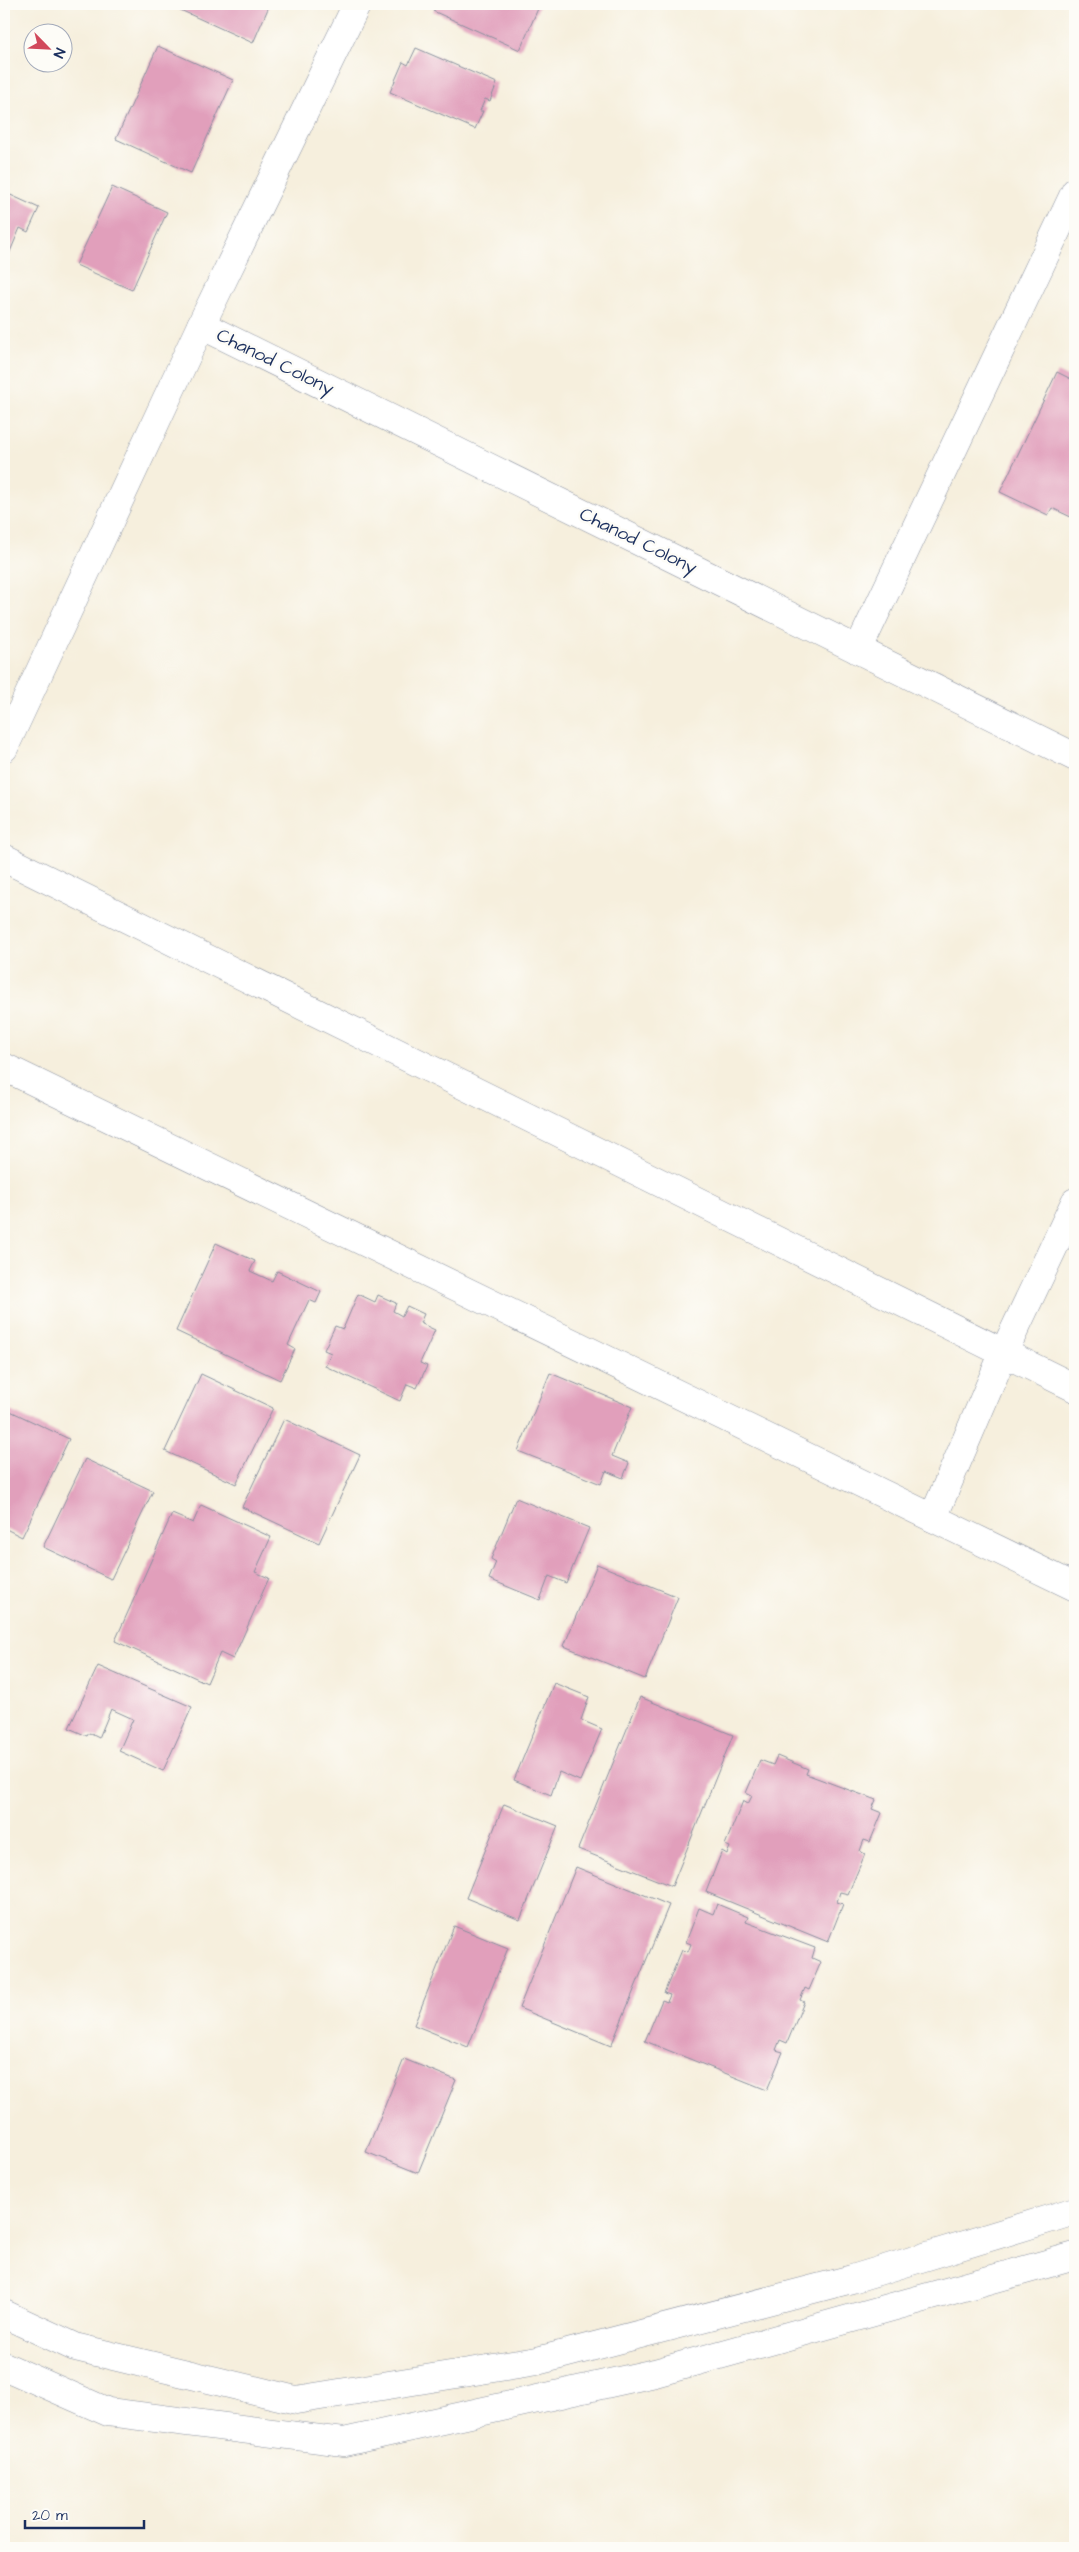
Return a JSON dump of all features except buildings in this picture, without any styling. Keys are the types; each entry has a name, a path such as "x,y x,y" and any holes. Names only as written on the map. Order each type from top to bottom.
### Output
{"street":[{"path":"4,748 201,326 357,4"},
{"path":"858,650 1075,192"},
{"name":"Chanod Colony","path":"201,326 1075,757"},
{"path":"4,858 1075,1388"},
{"path":"4,1067 1075,1587"},
{"path":"933,1518 1004,1352 1075,1202"},
{"path":"4,2314 75,2347 296,2400 537,2361 852,2280 1075,2211"},
{"path":"4,2366 108,2412 344,2442 655,2373 1075,2256"}]}
